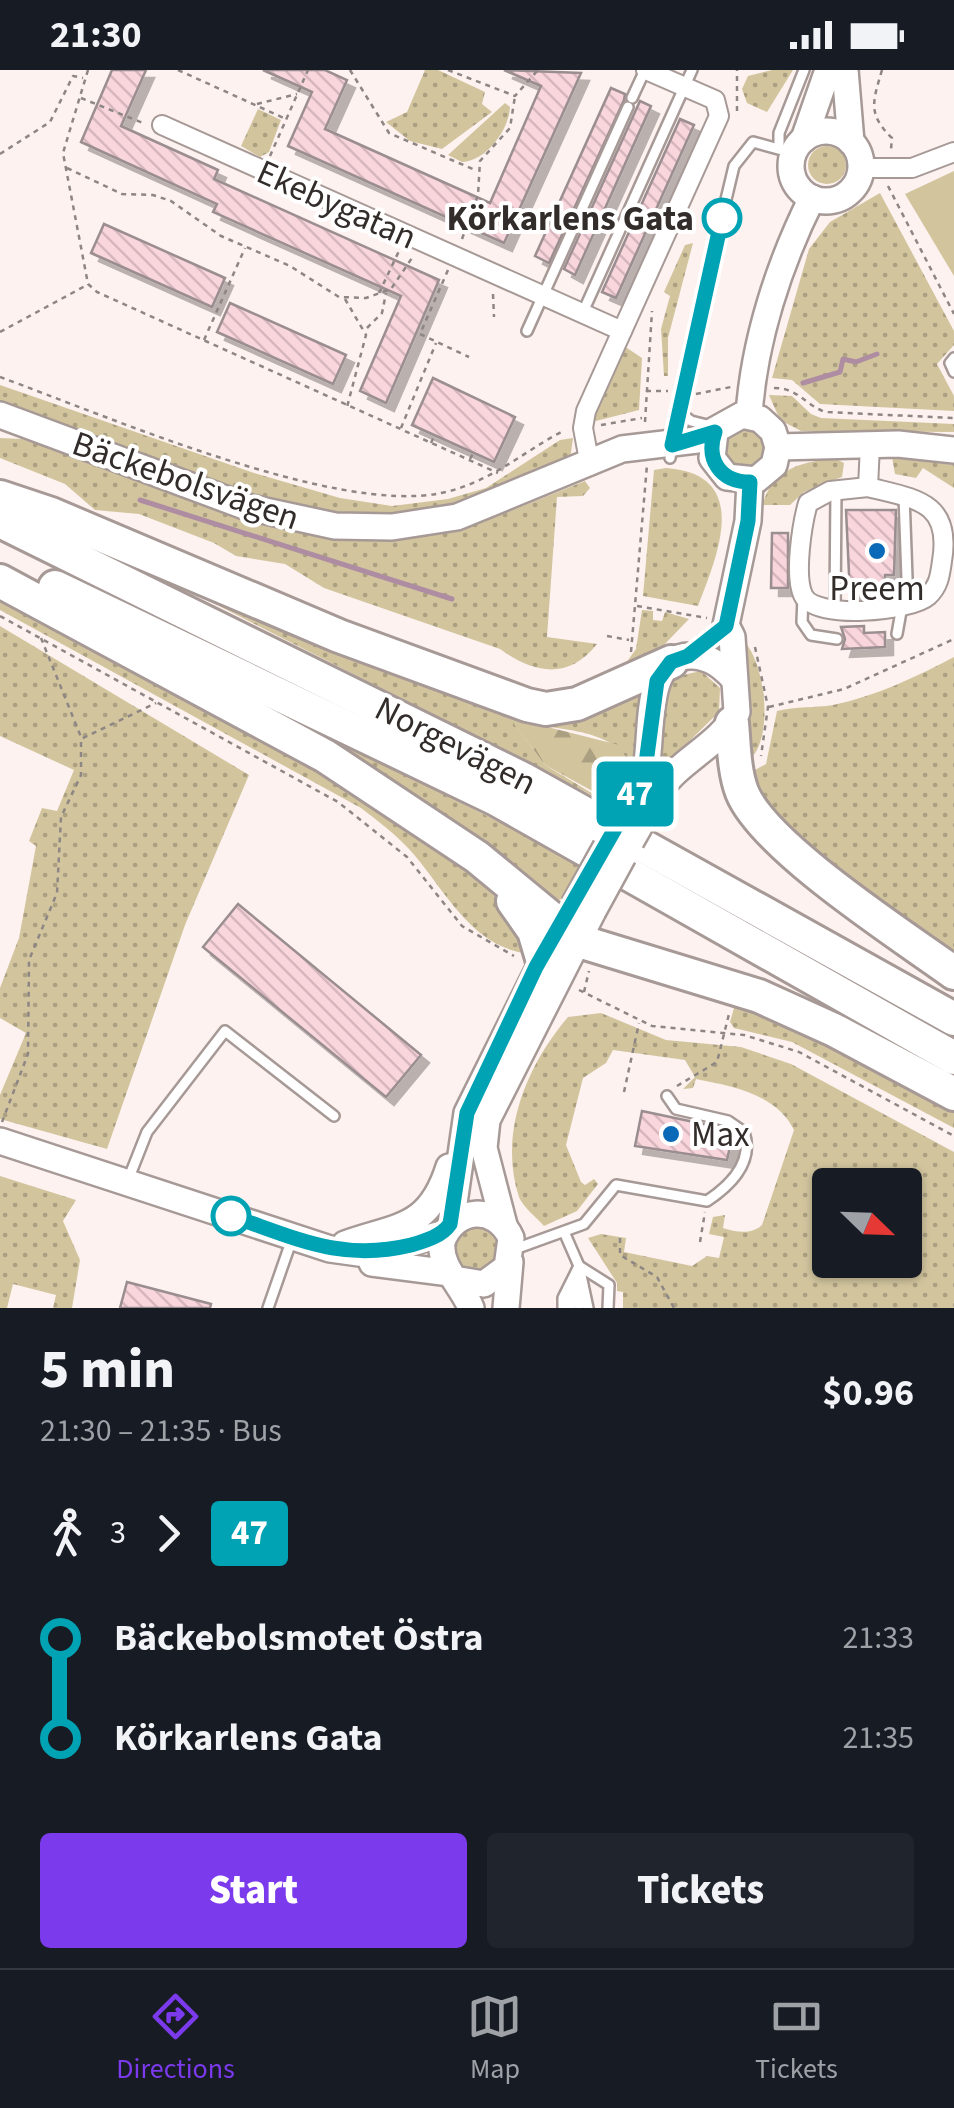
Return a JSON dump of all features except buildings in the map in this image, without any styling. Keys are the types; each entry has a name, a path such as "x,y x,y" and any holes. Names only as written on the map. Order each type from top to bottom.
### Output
{"highway":[{"path":"0,497 439,676 527,705 546,708 577,704 680,659"},
{"name":"Norgevägen","path":"0,521 523,779 954,1019"},
{"name":"Norgevägen","path":"0,561 496,799 954,1058"},
{"path":"0,582 262,719 577,921 834,1030 954,1094"},
{"path":"732,723 742,792 754,814 802,859 954,974"},
{"path":"454,840 520,908 534,930 542,958"}],"street":[{"path":"597,463 583,428 586,411 719,116 715,100 688,78 645,70"},
{"path":"828,70 792,147 794,179 812,198 832,200 844,195 860,168 851,142 844,70"},
{"name":"Ekebygatan","path":"162,126 453,260 622,330"},
{"path":"792,147 825,131 851,142"},
{"path":"860,168 912,168 954,152"},
{"path":"749,415 750,388 792,239 812,198"},
{"name":"Bäckebolsvägen","path":"0,415 247,507 336,526 392,527 458,517 597,463 659,452 717,430"},
{"path":"749,415 769,426 778,447 770,470 750,482 732,480 718,469 711,451 717,430 736,416 749,415"},
{"path":"778,447 921,444 954,450"},
{"path":"868,486 870,445"},
{"name":"Bäckebolsvägen","path":"659,452 718,469"},
{"path":"506,1308 509,1246 484,1148 488,1120 577,921 652,784 732,723 739,699 726,626 748,521 750,482"},
{"path":"868,486 936,510 943,527 944,553 938,584 925,599 903,606 835,610 811,604 803,595 801,526 808,503 836,490 868,486"},
{"path":"652,784 653,692 680,659 726,626"},
{"path":"680,659 713,661 734,679"},
{"path":"472,1308 442,1256 464,1130 473,1097 542,958 577,921"},
{"path":"330,1249 416,1222 438,1196 464,1130"},
{"path":"0,1141 330,1249 366,1254 448,1228 478,1213 509,1246"},
{"path":"330,1249 350,1262 398,1262 489,1282 509,1246"}],"lane":[{"path":"527,331 645,70"},
{"path":"792,147 779,132 804,70"},
{"path":"582,312 688,78"},
{"path":"659,452 678,411 734,166 753,142 792,147"},
{"path":"954,358 950,363 954,372"},
{"path":"678,411 690,421 717,430"},
{"path":"835,610 836,490"},
{"path":"897,634 907,578 904,496"},
{"path":"803,595 802,622 811,635 837,638"},
{"path":"128,1182 147,1132 225,1031 334,1116"},
{"path":"509,1246 565,1234 594,1215 616,1185 708,1201 740,1170 747,1151 744,1132 728,1121 676,1109 666,1096"},
{"path":"565,1234 588,1308"},
{"path":"268,1308 293,1237"},
{"path":"563,1308 562,1298 578,1266"},
{"path":"570,1308 578,1266"},
{"path":"578,1266 579,1308"},
{"path":"578,1266 609,1285 608,1308"}],"path":[{"path":"88,70 63,152 88,284 97,292 498,473"},
{"path":"178,70 286,119"},
{"path":"263,171 308,70"},
{"path":"350,70 389,134 477,170"},
{"path":"448,70 515,96"},
{"path":"469,357 420,334 474,208 477,170 510,128 515,96 538,70"},
{"path":"737,70 737,114"},
{"path":"882,70 872,110 876,123 892,138 890,194 954,314"},
{"path":"0,154 50,122 73,76 85,78"},
{"path":"256,105 298,94"},
{"path":"80,97 152,127 162,126"},
{"path":"62,98 77,103"},
{"path":"66,168 122,194 153,195 170,201 206,227 290,266 316,286 344,298 386,291 398,282 417,249"},
{"path":"378,294 398,259 396,240"},
{"path":"204,341 245,248"},
{"path":"0,332 88,284"},
{"path":"491,289 494,317"},
{"path":"347,407 365,329 382,312 386,291"},
{"path":"344,298 365,329"},
{"path":"632,648 659,452 645,417 653,307"},
{"path":"400,431 436,342"},
{"path":"0,378 250,464 368,496 438,494 498,473 550,439 583,428 645,417"},
{"path":"646,390 706,395 722,386 788,388 825,412 954,418"},
{"path":"430,444 435,434"},
{"path":"470,461 474,450"},
{"path":"0,616 338,802 408,857 462,926 502,951"},
{"path":"607,636 632,640"},
{"path":"0,1126 28,1054 29,960 57,893 62,817 80,775 81,739 41,638"},
{"path":"768,707 844,689 954,638"},
{"path":"81,739 158,702"},
{"path":"593,998 640,1022 725,1033 798,1052 954,1136"},
{"path":"666,1096 682,1081 717,1062 731,1004"},
{"path":"624,1092 640,1022"},
{"path":"700,1242 708,1201"},
{"path":"620,1238 620,1255 657,1277 674,1308"}],"green space":[{"path":"425,70 438,70 485,92 482,104 492,112 442,149 410,141 386,122 407,112"},
{"path":"793,70 767,112 747,103 742,89 748,76"},
{"path":"505,103 510,107 509,116 495,143 471,160 462,162 448,155"},
{"path":"258,109 281,120 269,152 260,157 241,146"},
{"path":"827,146 840,152 846,165 840,178 827,184 814,178 808,165 814,152"},
{"path":"954,171 954,276 905,194"},
{"path":"880,193 954,331 954,345 937,364 954,396 954,411 820,404 792,380 772,378 809,249 830,222"},
{"path":"693,243 668,338 668,376 664,376 661,329 670,296 664,292 685,245"},
{"path":"624,346 642,358 639,410 592,422"},
{"path":"0,385 254,473 340,498 392,506 448,499 486,488 560,440 573,438 570,460 492,492 431,510 362,515 257,496 149,460 0,402"},
{"path":"769,395 792,396 821,418 954,424 954,432 801,431 780,420"},
{"path":"744,429 758,435 764,449 758,463 744,469 730,463 724,449 730,435"},
{"path":"0,438 22,439 249,518 329,537 386,539 443,531 503,514 585,481 590,488 583,496 557,497 547,637 597,644 586,656 563,668 526,664 500,649 324,588 285,564 236,556 214,543 139,514 95,510 65,484 0,458"},
{"path":"892,457 954,465 954,488 923,468 916,478 895,474"},
{"path":"836,459 844,463 842,477 804,492 790,505 763,505 773,482 790,469"},
{"path":"654,470 693,473 710,484 719,500 720,540 698,606 643,596"},
{"path":"170,581 505,713 643,687 643,735 633,771 625,756 599,738 517,720 515,725 545,765 615,807"},
{"path":"0,592 404,817 480,881 527,930 525,953 488,939 473,927 409,849 361,808 0,610"},
{"path":"642,610 653,611 653,620 662,621 665,612 689,619 663,646 621,670 636,649"},
{"path":"0,626 249,775 185,925 107,1149 0,1119 0,1095 26,1033 0,1018 0,988 19,938 36,846 29,841 42,808 57,811 74,770 0,736"},
{"path":"136,638 584,865 567,898 549,902"},
{"path":"744,641 757,665 764,698 763,731 753,756 749,739 751,704"},
{"path":"954,657 954,960 775,819 753,771 766,764 777,711 865,697"},
{"path":"701,671 720,688 719,712 664,766 659,763 665,693 674,677"},
{"path":"516,719 619,745 633,771 616,804 545,765 514,724"},
{"path":"736,1001 954,1104 954,1128 792,1042 734,1028 730,1022"},
{"path":"601,1013 666,1040 741,1047 791,1064 954,1152 954,1308 623,1308 623,1292 617,1291 617,1283 588,1238 601,1234 626,1238 624,1252 692,1266 707,1256 719,1258 724,1237 709,1234 713,1217 725,1215 723,1228 733,1231 748,1231 762,1225 794,1130 776,1108 752,1094 696,1079 693,1088 683,1089 695,1077 685,1060 613,1050 606,1063 583,1078 566,1145 581,1182 585,1185 594,1179 598,1184 577,1211 544,1226 519,1197 512,1149 520,1101 553,1036 568,1017"},
{"path":"0,1176 76,1200 63,1221 80,1260 72,1308 53,1308 56,1295 13,1284 7,1308 0,1308"},
{"path":"476,1226 491,1233 498,1248 491,1263 476,1270 461,1263 454,1248 461,1233"}],"waterway":[{"path":"803,383 840,372 843,359 856,362 877,354"},
{"path":"140,500 452,599"}],"bus line":[{"name":"47","path":"231,1216 330,1249 366,1254 416,1244 445,1232 450,1224 467,1113 473,1097 536,967 644,778 657,681 671,662 688,656 726,626 748,521 750,482 732,480 718,469 711,451 715,432 672,445 687,362 722,218"}],"place":[{"name":"Körkarlens Gata","path":"722,218"},
{"name":"Preem","path":"877,551"},
{"name":"Max","path":"671,1134"}]}
